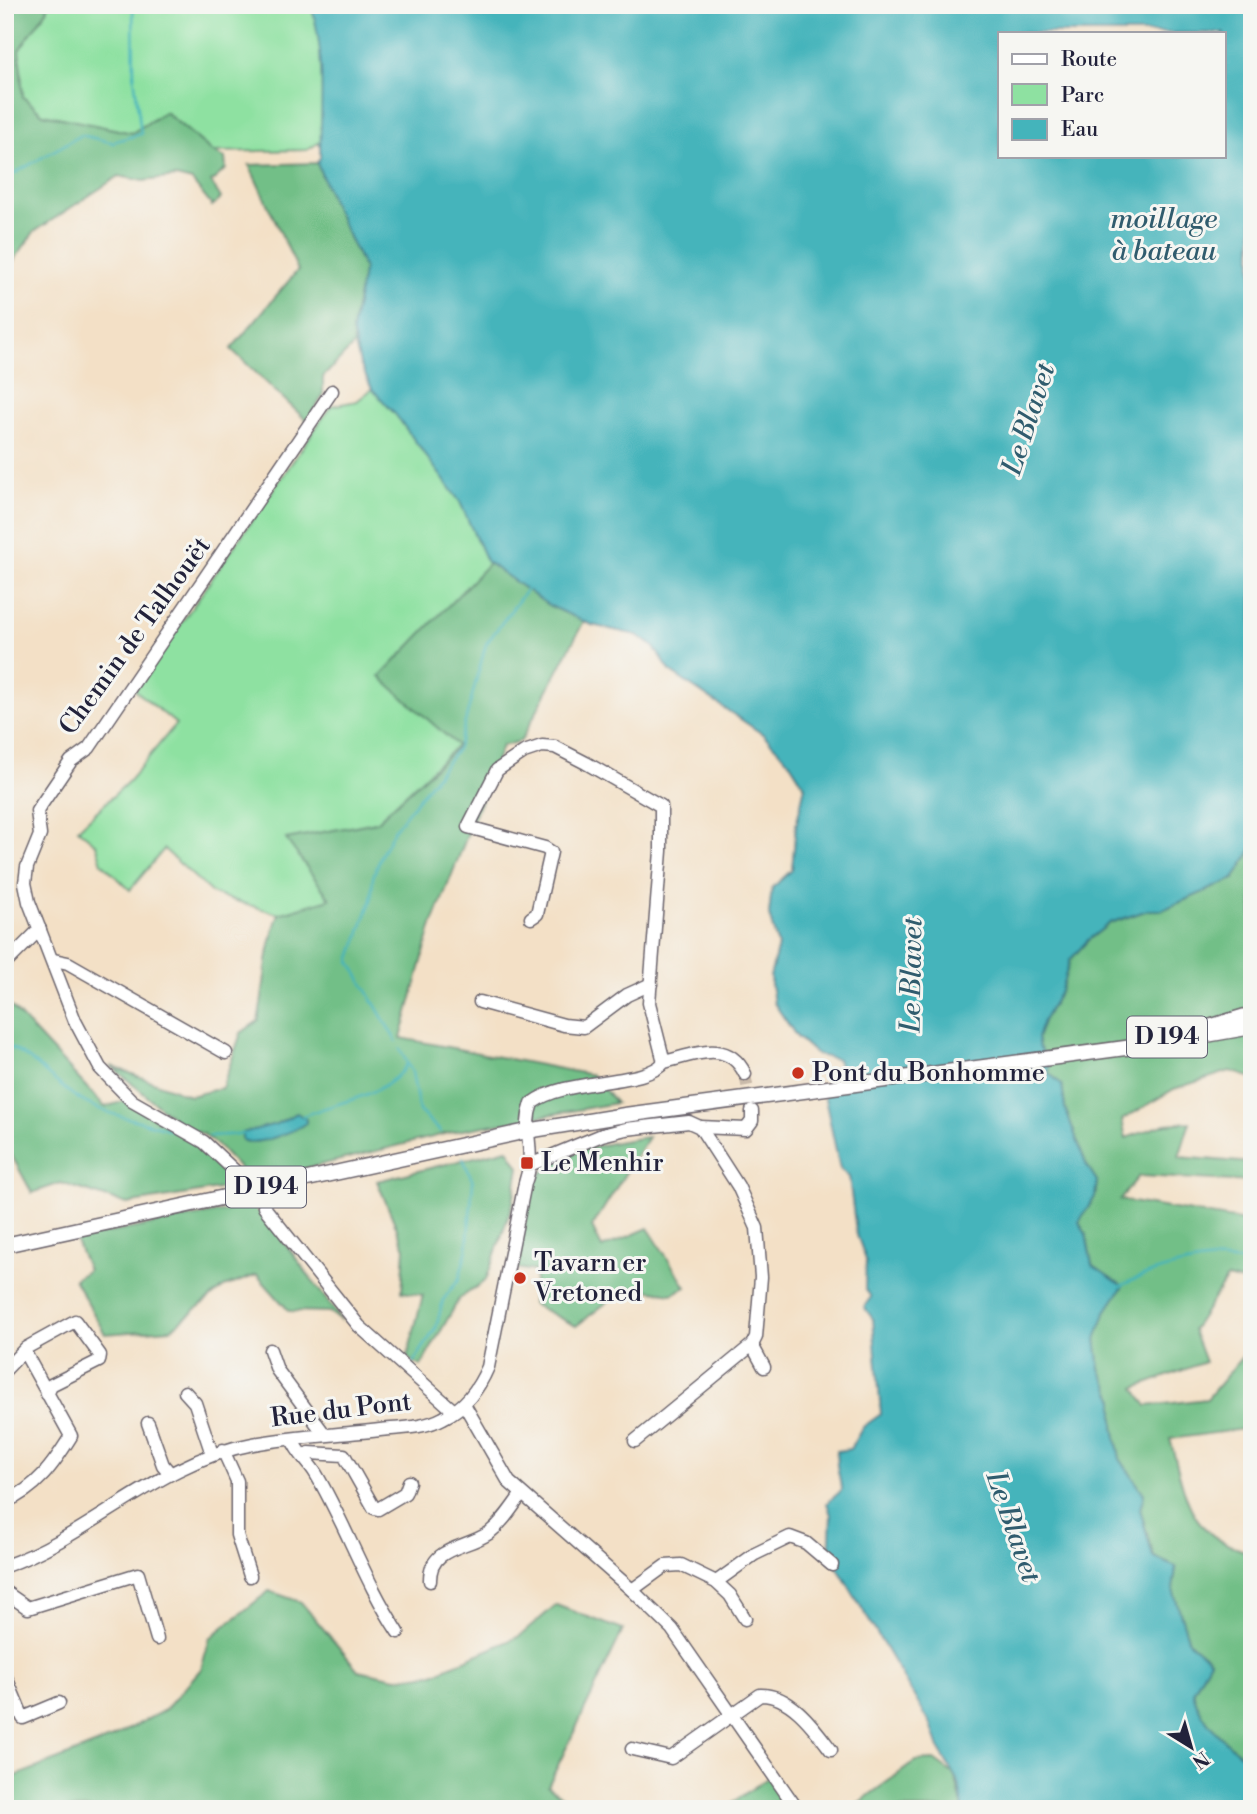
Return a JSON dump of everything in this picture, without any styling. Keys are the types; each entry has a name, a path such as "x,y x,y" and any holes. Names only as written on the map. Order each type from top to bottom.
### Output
{"main road":[{"name":"D 194","path":"1080,1053 1190,1032 1252,1014"},
{"name":"D 194","path":"5,1245 527,1131 751,1104 1252,1027"}],"street":[{"name":"Chemin de Talhouët","path":"237,1173 204,1142 140,1106 110,1080 83,1038 29,902 25,883 27,867 40,835 37,811 71,761 89,748 332,391"},
{"path":"531,918 537,914 551,852 468,827 497,770 524,752 542,746 555,747 656,802 662,814 651,1018 664,1062"},
{"path":"5,964 40,929"},
{"path":"54,960 68,963 226,1053"},
{"path":"480,1002 576,1027 591,1023 627,995 651,984"},
{"path":"459,1408 481,1384 488,1367 525,1183 532,1164 527,1131 532,1103 542,1095 570,1086 641,1075 659,1069 664,1062 700,1052 720,1051 733,1057 745,1074"},
{"path":"532,1164 580,1143 626,1129 689,1122 700,1126 746,1129 752,1121 751,1104"},
{"path":"635,1441 752,1345 756,1337 761,1277 760,1239 743,1195 700,1126"},
{"path":"264,1207 359,1326 459,1408 509,1482 521,1495 632,1590 672,1629 797,1809"},
{"path":"5,1370 24,1351 75,1321 100,1355 99,1361 51,1385 47,1395"},
{"path":"752,1345 764,1367"},
{"path":"270,1350 277,1370 325,1435"},
{"path":"5,1502 27,1492 50,1469 71,1436 24,1351"},
{"path":"185,1392 195,1403 217,1452 237,1481 237,1535 250,1576"},
{"name":"Rue du Pont","path":"5,1566 41,1553 169,1472 217,1452 292,1439 408,1428 430,1423 459,1408"},
{"path":"148,1423 163,1465 169,1472"},
{"path":"292,1439 295,1449 316,1474 382,1609 398,1632"},
{"path":"304,1457 309,1453 344,1455 374,1507 378,1509 405,1493 410,1482"},
{"path":"430,1581 430,1568 436,1558 485,1535 498,1525 521,1495"},
{"path":"716,1582 755,1554 790,1537 806,1543 832,1566"},
{"path":"632,1590 664,1566 673,1564 716,1582 730,1595 745,1619"},
{"path":"5,1592 28,1608 138,1574 157,1639"},
{"path":"5,1675 23,1718 60,1703"},
{"path":"632,1749 671,1758 761,1695 771,1696 799,1712 831,1750"}],"green space":[{"path":"5,5 47,5 48,9 19,50 23,97 43,114 132,133 165,112 213,152 225,158 226,169 211,182 221,198 212,206 192,181 176,177 143,181 119,176 34,232 5,273"},
{"path":"47,5 911,5 817,1055 797,1037 774,1003 770,977 778,946 769,915 772,888 792,870 796,826 805,787 789,761 764,735 671,672 653,646 637,635 592,625 573,617 458,745 376,822 287,840 330,899 279,914 213,894 164,849 130,890 102,863 96,844 78,829 129,781 176,724 135,690 331,406 357,401 372,389 354,345 345,230 317,163 320,158 320,142 307,150 213,152 165,112 132,133 43,114 23,97 19,50 48,9"},
{"path":"317,163 364,268 352,330 354,345 323,377 323,396 307,421 231,349 298,270 249,165"},
{"path":"489,563 548,605 584,621 521,741 502,746 431,928 401,1038 592,1075 616,1103 457,1131 252,1182 219,1147 203,1134 184,1127 111,1066 190,1096 222,1088 241,1033 258,1021 268,953 279,914 330,899 286,839 376,822 458,746 380,677"},
{"path":"1252,849 1252,1078 1230,1071 1174,1089 1122,1120 1126,1138 1166,1124 1190,1122 1179,1157 1252,1163 1252,1182 1139,1176 1120,1200 1252,1222 1252,1284 1227,1278 1193,1330 1205,1362 1135,1388 1147,1406 1207,1399 1246,1352 1252,1350 1252,1428 1170,1439 1186,1496 1202,1525 1230,1546 1252,1553 1252,1763 1216,1732 1197,1703 1193,1692 1210,1660 1189,1642 1173,1590 1176,1567 1154,1557 1140,1509 1144,1494 1120,1459 1114,1427 1114,1398 1100,1369 1096,1339 1105,1313 1122,1286 1092,1265 1086,1234 1079,1222 1095,1197 1097,1181 1086,1164 1065,1108 1062,1085 1048,1072 1049,1061 1039,1047 1037,1038 1043,1021 1061,990 1070,960 1087,941 1110,923 1148,910 1162,910 1234,879"},
{"path":"5,1000 105,1107 127,1100 205,1150 242,1185 127,1204 61,1183 32,1193 12,1156 5,1152"},
{"path":"648,1137 592,1227 602,1248 648,1228 686,1287 672,1294 627,1287 576,1326 532,1304 536,1271 515,1268 535,1181 545,1170 571,1154 602,1145"},
{"path":"508,1149 519,1167 513,1203 486,1280 459,1299 421,1366 407,1358 423,1295 402,1292 405,1248 377,1181"},
{"path":"257,1205 342,1321 329,1312 289,1311 257,1275 224,1287 171,1329 105,1334 74,1279 88,1270 75,1239"},
{"path":"269,1591 301,1602 358,1670 396,1678 433,1674 520,1636 556,1605 623,1630 548,1786 579,1809 5,1809 5,1772 16,1776 112,1738 165,1710 201,1669 210,1638"},
{"path":"934,1760 955,1775 963,1809 850,1809 916,1761"},
{"path":"769,1777 801,1809 723,1809"}],"water":[{"path":"311,5 1252,5 1252,849 1234,879 1162,910 1148,910 1110,923 1087,941 1070,960 1061,990 1043,1021 1037,1038 1039,1047 1049,1061 1048,1072 1062,1085 1065,1108 1086,1164 1097,1181 1095,1197 1079,1222 1086,1234 1092,1265 1123,1286 1105,1313 1096,1339 1100,1369 1114,1398 1114,1427 1120,1459 1144,1494 1140,1509 1153,1557 1176,1567 1173,1590 1189,1642 1210,1660 1193,1692 1197,1703 1216,1732 1252,1763 1252,1809 963,1809 959,1783 940,1751 931,1725 838,1568 829,1561 831,1515 827,1503 841,1491 837,1451 850,1449 863,1427 881,1414 873,1319 864,1307 871,1297 865,1289 866,1260 856,1232 849,1177 840,1169 823,1089 834,1072 840,1070 837,1059 817,1055 797,1037 774,1003 770,977 778,946 769,915 772,888 792,870 796,826 805,786 789,761 764,735 671,672 653,646 637,635 592,625 548,605 486,561 460,502 395,414 372,389 360,364 352,330 364,268 317,163 320,158 322,81 319,42"},
{"path":"297,1113 306,1119 306,1123 274,1138 256,1142 242,1140 242,1133 276,1124"}],"waterway":[{"path":"116,141 141,134 134,75 133,5"},
{"path":"5,179 81,135 114,143"},
{"path":"396,1041 350,961 371,900 373,877 394,830 458,748 486,644 527,589"},
{"path":"5,1045 25,1056 70,1093 90,1105 112,1114 171,1130"},
{"path":"400,1049 412,1072 419,1111 441,1132"},
{"path":"303,1116 374,1091 387,1084 407,1064"},
{"path":"209,1136 244,1134"},
{"path":"412,1365 436,1328 443,1300 459,1279 467,1249 473,1182 463,1158"},
{"path":"1121,1286 1166,1268 1214,1260 1252,1261"}],"tunnel":[{"path":"745,1074 751,1107"},
{"path":"237,1173 264,1207"}],"place":[{"name":"Pont du Bonhomme","path":"798,1073"},
{"name":"Le Menhir","path":"527,1163"},
{"name":"Tavarn er Vretoned","path":"520,1278"}],"water label":[{"name":"moillage à bateau","path":"1164,235"},
{"name":"Le Blavet","path":"1029,419"},
{"name":"Le Blavet","path":"912,975"},
{"name":"Le Blavet","path":"1013,1527"}]}
